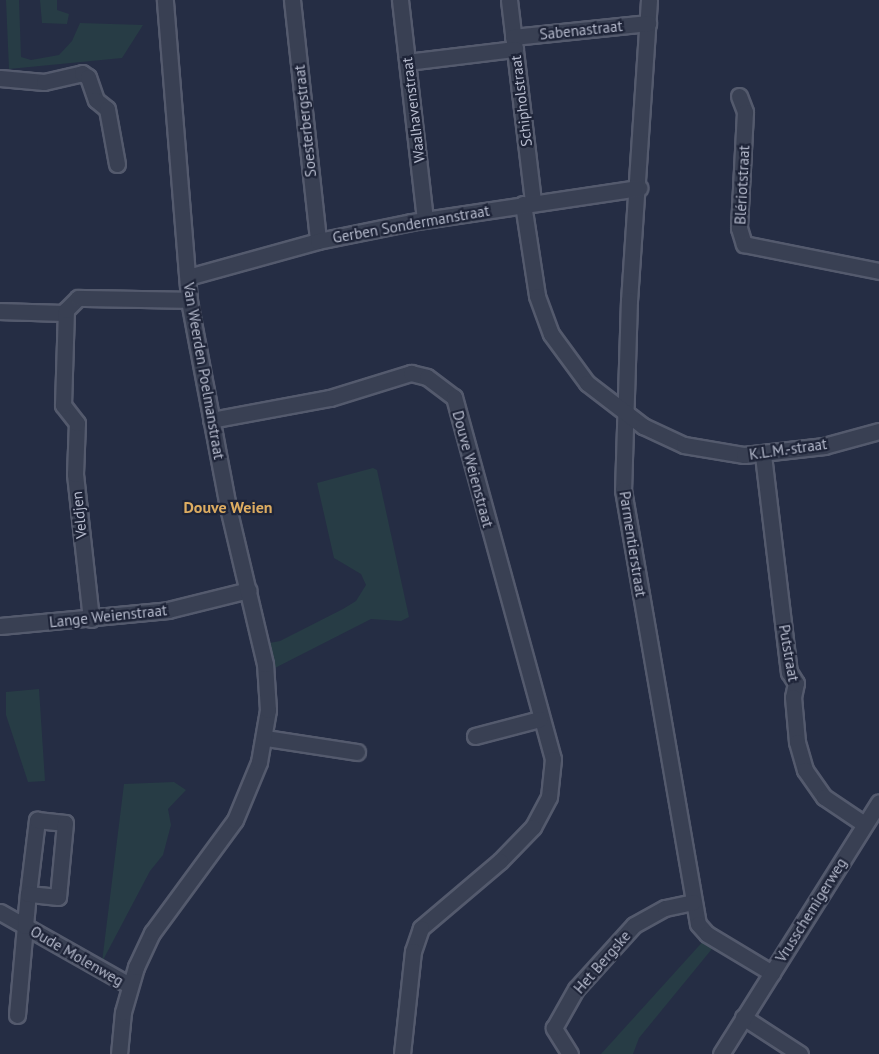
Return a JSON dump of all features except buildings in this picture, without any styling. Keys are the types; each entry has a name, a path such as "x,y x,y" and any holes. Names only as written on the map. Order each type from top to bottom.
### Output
{"street":[{"name":"Van Weerden Poelmanstraat","path":"119,1054 129,985 152,933 235,820 266,738 267,682 211,420 189,300 165,0"},
{"name":"Soesterbergstraat","path":"292,0 318,241"},
{"name":"Waalhavenstraat","path":"400,0 425,219"},
{"name":"Schipholstraat","path":"510,0 528,203"},
{"name":"Parmentierstraat","path":"649,0 624,414 623,490 698,924 707,934 772,973"},
{"name":"Sabenastraat","path":"407,62 648,23"},
{"path":"0,78 44,82 82,73 88,77 96,100 107,109 117,164"},
{"name":"Blériotstraat","path":"739,96 746,112 739,228 744,244 879,272"},
{"name":"Gerben Sondermanstraat","path":"188,277 318,241 425,219 639,188"},
{"name":"K.L.M.-straat","path":"528,203 537,296 551,334 587,383 624,414 684,445 724,454 763,455 824,446 879,431"},
{"path":"0,311 65,313 69,303 78,298 189,300"},
{"name":"Veldjen","path":"65,313 63,405 77,423 75,474 90,620"},
{"name":"Douve Weienstraat","path":"211,420 330,398 411,373 428,377 451,392 540,719 553,759 545,809 500,861 421,928 413,951 402,1054"},
{"name":"Putstraat","path":"763,455 789,672 796,682 794,698 800,752 806,770 824,797 864,824"},
{"name":"Lange Weienstraat","path":"0,626 90,620 168,610 249,590"},
{"path":"475,736 540,719"},
{"path":"266,738 357,752"},
{"name":"Vrusschemigerweg","path":"721,1054 879,802"},
{"path":"25,926 28,894 37,820 64,823 58,897 28,894"},
{"name":"Het Bergske","path":"570,1054 554,1028 576,989 634,925 665,908 693,902"},
{"name":"Oude Molenweg","path":"0,912 129,985"},
{"name":"Oude Molenweg","path":"17,1015 25,926"},
{"path":"743,1017 800,1054"}],"shaded area":[{"path":"6,0 19,0 21,57 31,60 59,55 72,41 80,23 143,25 122,58 9,69"},
{"path":"40,0 57,0 57,10 69,14 67,24 42,23"},
{"path":"373,468 377,470 409,617 401,621 371,619 269,671 264,644 280,641 343,609 356,601 366,585 361,574 334,558 317,483"},
{"path":"39,689 45,781 28,782 6,715 6,692"},
{"path":"174,782 186,790 168,809 171,825 163,855 150,871 102,962 124,784"},
{"path":"706,938 716,944 639,1038 633,1054 601,1054"}],"district":[{"name":"Douve Weien","path":"228,507"}]}
